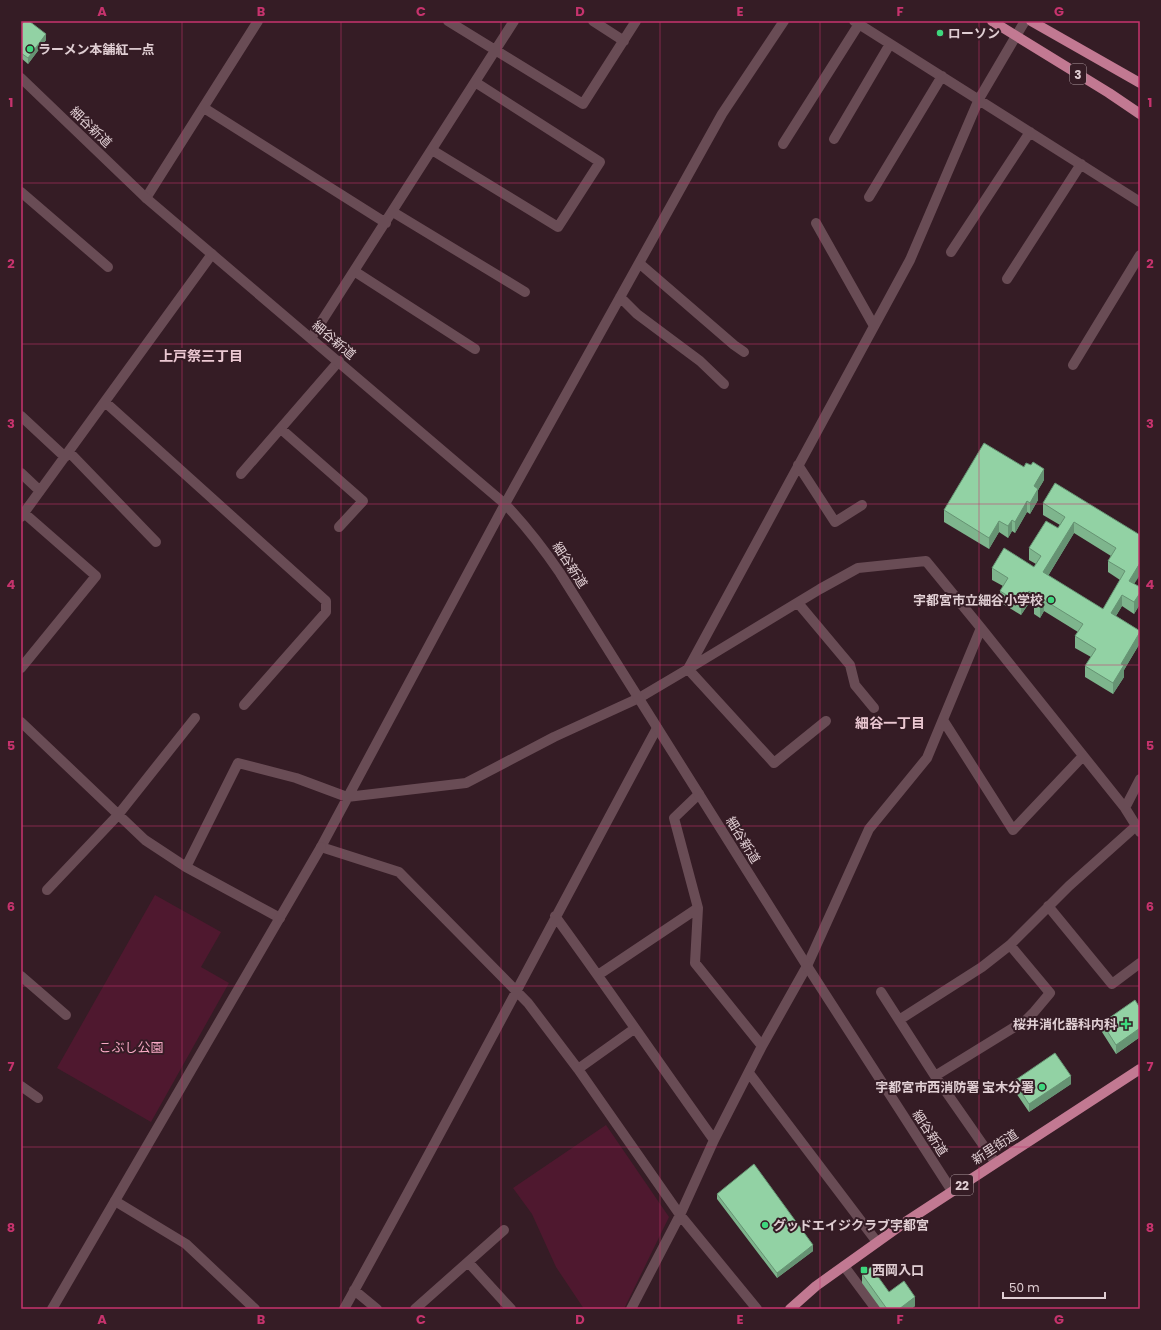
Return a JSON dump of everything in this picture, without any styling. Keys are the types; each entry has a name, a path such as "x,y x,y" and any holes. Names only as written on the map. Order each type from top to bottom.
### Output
{"main road":[{"name":"3","path":"992,21 1109,93 1140,114"},
{"name":"3","path":"1031,21 1140,83"},
{"name":"新里街道","path":"790,1309 816,1286 877,1242 995,1162 1140,1069"}],"street":[{"path":"146,198 258,21"},
{"path":"448,21 583,104 636,21"},
{"path":"311,338 514,21"},
{"path":"593,21 624,41"},
{"path":"52,1309 321,847 506,504 722,114 784,21"},
{"path":"688,669 910,260 979,99 1025,21"},
{"path":"783,144 856,22 1140,202"},
{"path":"834,139 890,44"},
{"path":"869,197 942,76"},
{"name":"細谷新道","path":"21,78 146,198 506,504 525,525 543,548 807,966 952,1191"},
{"path":"432,150 558,228 600,162 475,82"},
{"path":"204,108 386,222"},
{"path":"951,252 1030,132"},
{"path":"1007,279 1081,164"},
{"path":"21,192 108,267"},
{"path":"393,212 525,292"},
{"path":"816,223 874,326"},
{"path":"21,668 96,576 23,515 212,254"},
{"path":"1073,365 1140,255"},
{"path":"639,263 744,352"},
{"path":"354,271 475,349"},
{"path":"620,298 637,314 700,361 724,384"},
{"path":"242,474 339,361"},
{"path":"105,402 326,601 326,612 244,705"},
{"path":"21,416 67,455 156,542"},
{"path":"281,429 363,501 339,527"},
{"path":"798,465 835,522 862,505"},
{"path":"21,473 40,491"},
{"path":"186,867 238,763 296,778 347,797 466,783 554,737 639,698 858,568 926,561 982,628 1125,808 1138,829 1103,854 1048,906 1010,945 982,967 899,1020"},
{"path":"798,603 850,665 855,685 874,708"},
{"path":"631,1309 680,1215 714,1140 762,1046 807,966 869,829 927,758 982,628"},
{"path":"688,669 774,763 826,721"},
{"path":"47,890 118,815 195,718"},
{"path":"943,720 1013,830 1083,756"},
{"path":"21,722 145,840 186,867 280,918"},
{"path":"344,1309 657,728"},
{"path":"1125,808 1140,779"},
{"path":"699,794 674,818 698,908 695,963 762,1046"},
{"path":"321,847 399,872 528,1003 578,1069 680,1215 757,1309"},
{"path":"1048,906 1112,984 1140,963"},
{"path":"598,975 698,908"},
{"path":"555,916 714,1140"},
{"path":"935,1076 1026,1020 1050,993 1010,945"},
{"path":"21,976 66,1015"},
{"path":"881,992 935,1076 995,1162"},
{"path":"578,1069 634,1029"},
{"path":"749,1073 877,1242"},
{"path":"21,1086 38,1098"},
{"path":"115,1201 186,1244 255,1309"},
{"path":"414,1309 504,1230"},
{"path":"468,1262 511,1309"},
{"path":"844,1266 876,1309"},
{"path":"354,1290 377,1309"}],"green space":[{"name":"こぶし公園","path":"155,895 221,932 201,967 229,983 151,1122 57,1068"},
{"path":"606,1125 669,1217 624,1309 584,1309 556,1267 532,1214 513,1188"}],"building":[{"name":"ラーメン本舗紅一点","path":"24,21 29,21 46,34 28,58 21,53 21,25"},
{"path":"984,443 1024,467 1026,463 1031,465 1033,462 1044,469 1034,486 1038,489 1030,503 1027,501 1015,522 1012,520 1008,526 999,521 989,538 944,510"},
{"path":"1055,483 1140,535 1140,563 1129,581 1140,587 1140,593 1134,602 1122,595 1111,613 1140,632 1121,664 1124,665 1113,683 1085,666 1096,649 1075,636 1083,624 1044,600 1040,606 1034,603 1037,597 1029,591 1021,604 1000,591 1008,578 992,568 1004,548 1034,567 1041,556 1029,548 1046,521 1058,528 1065,517 1043,503","holes":["1074,522 1116,548 1108,561 1125,571 1103,609 1043,572"]},
{"name":"桜井消化器科内科","path":"1135,1000 1140,1008 1140,1028 1116,1045 1102,1023"},
{"name":"宇都宮市西消防署 宝木分署","path":"1055,1053 1071,1076 1029,1104 1014,1081"},
{"name":"グッドエイジクラブ宇都宮","path":"754,1164 813,1245 777,1273 717,1194"},
{"path":"871,1267 889,1292 904,1281 915,1297 899,1309 887,1309 862,1274"}],"place":[{"name":"ローソン","path":"940,33"},
{"name":"ラーメン本舗紅一点","path":"30,49"},
{"name":"宇都宮市立細谷小学校","path":"1051,600"},
{"name":"桜井消化器科内科","path":"1126,1024"},
{"name":"宇都宮市西消防署 宝木分署","path":"1042,1087"},
{"name":"グッドエイジクラブ宇都宮","path":"765,1225"},
{"name":"西岡入口","path":"864,1270"}],"district":[{"name":"上戸祭三丁目","path":"201,356"},
{"name":"細谷一丁目","path":"890,723"}]}
